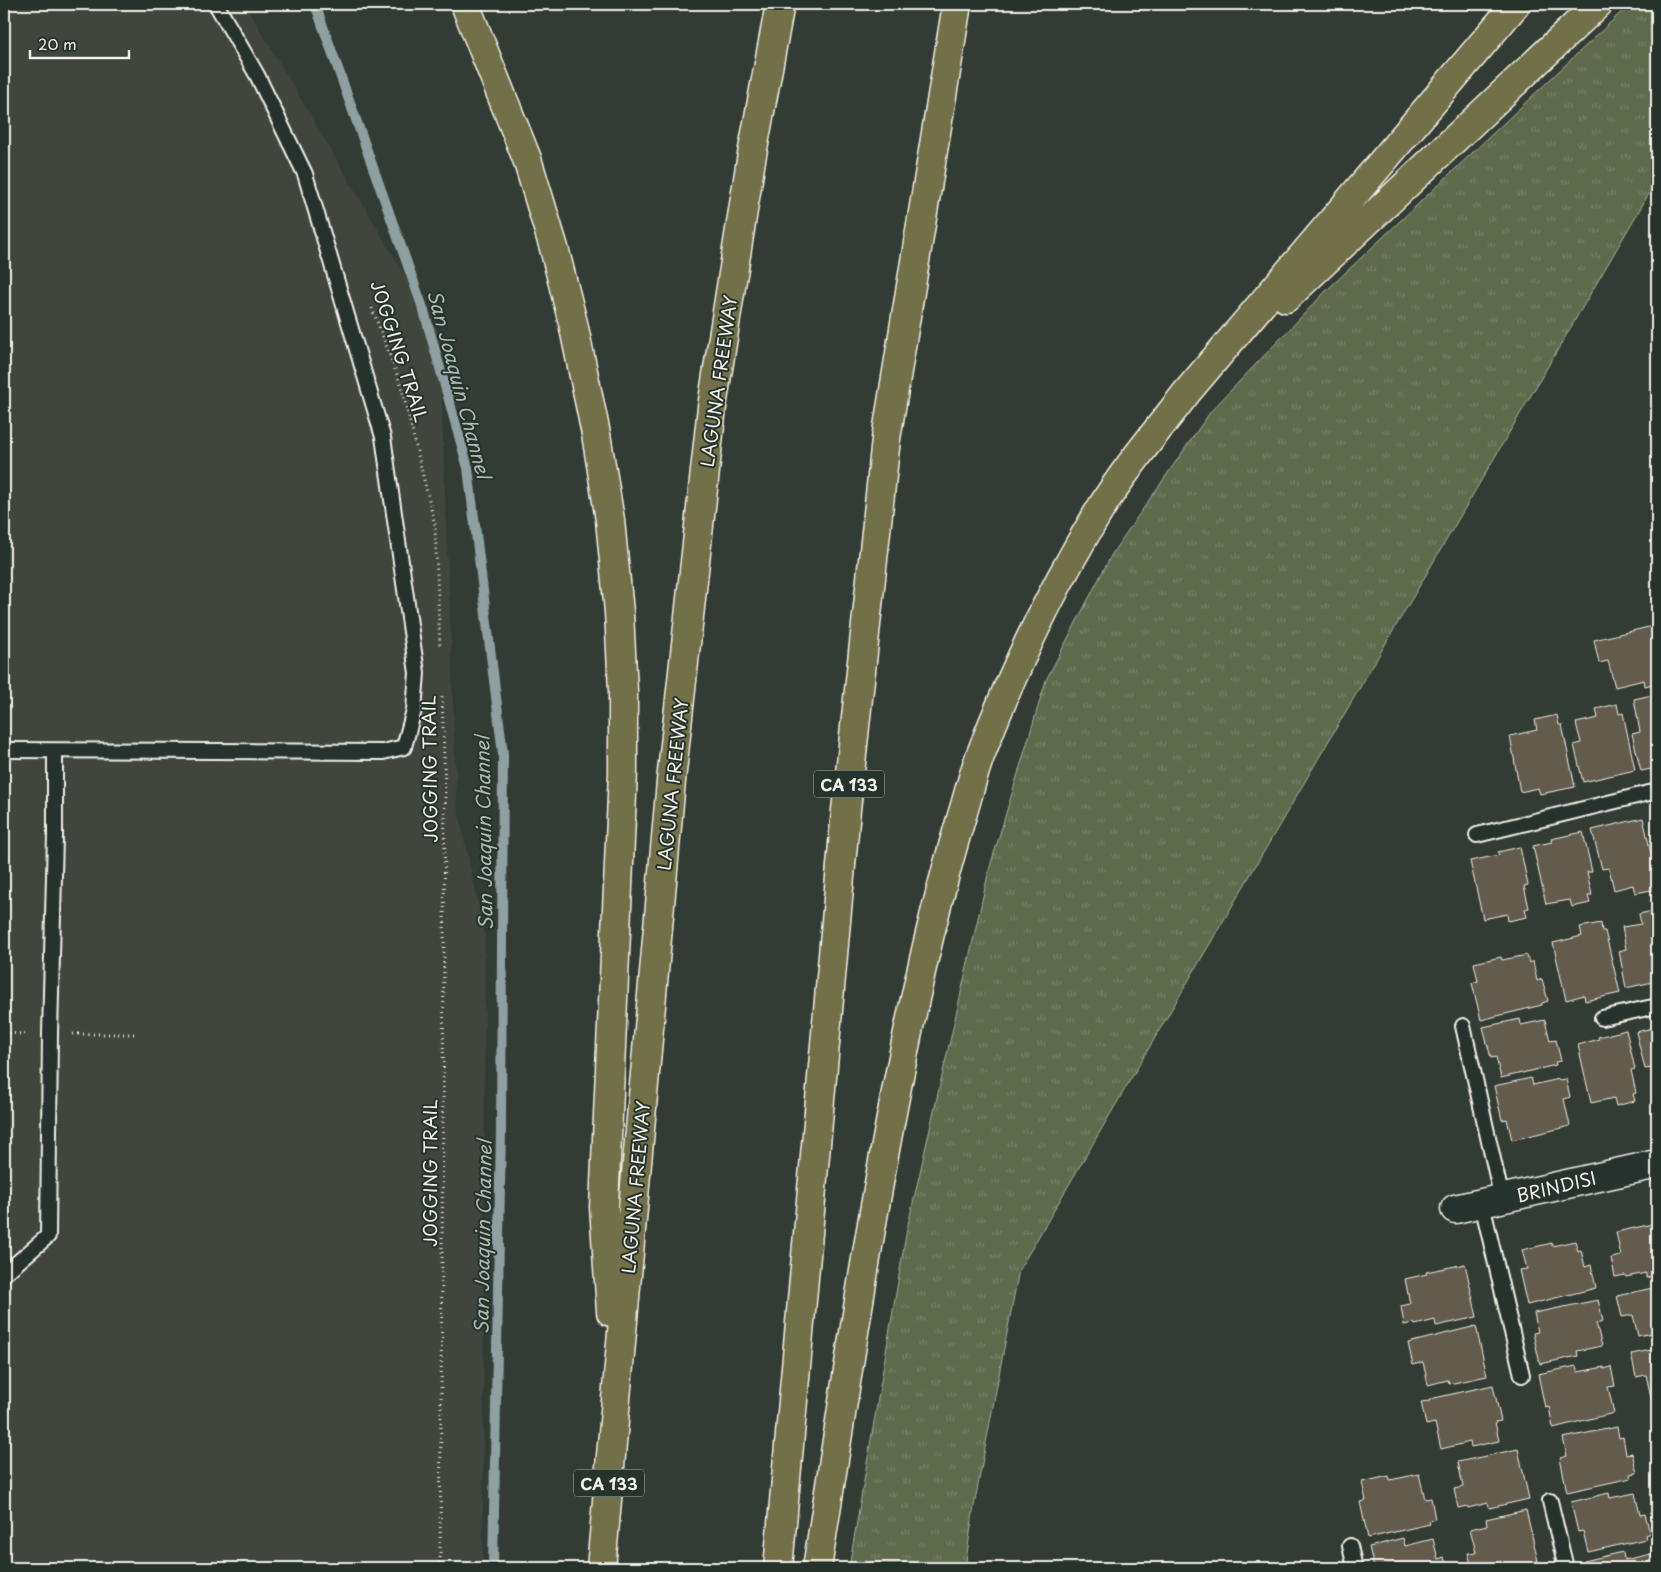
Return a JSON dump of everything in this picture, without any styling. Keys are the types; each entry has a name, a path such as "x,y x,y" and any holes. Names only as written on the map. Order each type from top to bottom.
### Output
{"highway":[{"path":"465,4 528,159 554,248 573,323 594,424 610,520 619,612 623,691 623,772 604,1207 617,1398"},
{"name":"LAGUNA FREEWAY","path":"601,1568 671,781 712,407 751,160 780,4"},
{"name":"CA 133","path":"778,1568 846,810 886,439 957,4"},
{"path":"817,1568 863,1277 897,1085 926,950 947,865 979,758 1020,661 1058,584 1102,507 1143,448 1187,392 1516,4"},
{"path":"1187,392 1598,4"}],"street":[{"name":"BRINDISI","path":"1455,1209 1657,1164"}],"lane":[{"path":"4,750 383,752 404,747 414,710 418,673 383,437 305,174 257,75 216,4"},
{"path":"4,1274 48,1236 55,751"},
{"path":"1477,835 1657,791"},
{"path":"1602,1018 1657,1006"},
{"path":"1463,1026 1522,1375"},
{"path":"1550,1501 1566,1568"},
{"path":"1350,1546 1355,1568"}],"path":[{"name":"JOGGING TRAIL","path":"370,302 400,384 435,525 440,654"},
{"name":"JOGGING TRAIL","path":"440,1568 445,802 442,693"}],"shaded area":[{"path":"4,4 245,4 439,333 457,804 485,935 483,1568 4,1568"}],"green space":[{"path":"1630,4 1657,4 1657,180 1019,1270 974,1506 965,1568 849,1568 907,1229 989,870 1046,680 1113,552 1211,411 1328,289"}],"building":[{"path":"1657,625 1657,683 1645,686 1644,680 1615,687 1608,661 1599,663 1594,640"},
{"path":"1652,695 1655,704 1657,704 1657,768 1641,771 1632,734 1640,732 1634,699"},
{"path":"1617,704 1619,714 1623,713 1635,770 1583,782 1574,745 1581,743 1576,723 1598,718 1596,709"},
{"path":"1557,715 1559,725 1562,725 1575,787 1540,794 1538,788 1520,792 1510,736 1537,730 1535,720"},
{"path":"1643,818 1657,880 1655,880 1657,889 1635,893 1633,885 1614,890 1609,868 1602,869 1592,830"},
{"path":"1583,832 1592,872 1587,872 1592,895 1588,896 1590,903 1572,907 1570,900 1546,904 1533,846 1552,842 1551,839"},
{"path":"1520,847 1528,885 1524,886 1529,908 1525,909 1527,917 1508,921 1507,914 1483,919 1470,861 1499,855 1498,852"},
{"path":"1657,910 1657,981 1626,988 1619,951 1626,949 1622,927 1641,924 1639,914"},
{"path":"1601,923 1602,931 1605,931 1620,993 1585,1001 1584,995 1566,1000 1553,943 1582,936 1580,927"},
{"path":"1527,955 1529,963 1533,961 1537,981 1542,979 1548,1001 1542,1003 1542,1005 1481,1020 1472,983 1478,981 1474,963 1501,957 1502,960"},
{"path":"1520,1019 1521,1025 1545,1020 1550,1041 1556,1040 1561,1061 1555,1062 1556,1065 1501,1078 1496,1057 1491,1058 1483,1027"},
{"path":"1657,1027 1657,1090 1652,1068 1645,1069 1636,1032"},
{"path":"1626,1030 1635,1069 1631,1070 1636,1093 1633,1094 1635,1101 1616,1106 1614,1098 1591,1103 1578,1045 1599,1039 1598,1037"},
{"path":"1531,1078 1533,1085 1566,1079 1570,1097 1564,1099 1570,1126 1512,1140 1507,1119 1502,1120 1494,1086"},
{"path":"1657,1223 1657,1276 1646,1278 1646,1273 1615,1277 1611,1258 1621,1256 1616,1232"},
{"path":"1575,1241 1578,1251 1581,1250 1585,1267 1591,1265 1596,1288 1527,1305 1519,1270 1527,1269 1522,1250 1552,1243 1552,1246"},
{"path":"1465,1264 1477,1317 1436,1326 1435,1320 1415,1325 1414,1323 1404,1325 1401,1306 1410,1304 1405,1279 1427,1274 1426,1272"},
{"path":"1657,1287 1657,1332 1638,1336 1633,1315 1622,1317 1617,1296"},
{"path":"1598,1300 1603,1321 1596,1323 1602,1346 1577,1351 1578,1356 1540,1364 1533,1333 1538,1332 1534,1313"},
{"path":"1476,1326 1487,1376 1449,1384 1448,1380 1428,1385 1423,1362 1413,1365 1408,1343"},
{"path":"1657,1349 1657,1400 1652,1401 1646,1375 1636,1377 1631,1354"},
{"path":"1576,1366 1578,1372 1611,1367 1615,1386 1608,1387 1614,1413 1553,1428 1549,1407 1545,1408 1538,1374"},
{"path":"1493,1385 1501,1421 1495,1422 1499,1441 1471,1447 1470,1442 1441,1449 1435,1423 1426,1425 1421,1402"},
{"path":"1617,1427 1619,1438 1623,1437 1626,1454 1632,1453 1637,1473 1630,1474 1631,1478 1567,1492 1560,1458 1567,1456 1563,1438"},
{"path":"1518,1449 1529,1499 1489,1508 1488,1503 1468,1508 1467,1506 1458,1508 1454,1489 1463,1487 1458,1462"},
{"path":"1419,1474 1425,1499 1431,1498 1435,1519 1429,1521 1430,1524 1368,1538 1360,1502 1366,1501 1362,1482 1389,1476 1390,1480"},
{"path":"1609,1493 1610,1498 1635,1493 1640,1515 1645,1514 1650,1533 1645,1535 1646,1539 1588,1552 1583,1531 1578,1532 1571,1502"},
{"path":"1526,1510 1538,1561 1507,1568 1472,1568 1468,1553 1476,1552 1470,1529 1487,1525 1486,1519"},
{"path":"1403,1538 1405,1546 1433,1539 1438,1559 1444,1557 1447,1568 1374,1568 1369,1547"},
{"path":"1623,1552 1624,1560 1656,1553 1657,1568 1585,1568 1584,1561"}],"waterway":[{"name":"San Joaquin Channel","path":"315,4 424,311 468,468 503,754 501,1129 493,1568"}]}
